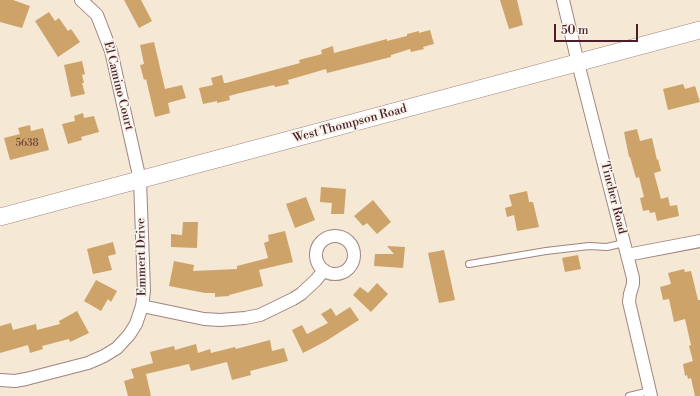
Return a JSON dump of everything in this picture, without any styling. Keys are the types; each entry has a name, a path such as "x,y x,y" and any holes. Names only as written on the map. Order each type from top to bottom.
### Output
{"main road":[{"name":"West Thompson Road","path":"0,218 700,30"}],"street":[{"name":"El Camino Court","path":"81,0 97,14 111,51 140,180"},
{"name":"Tincher Road","path":"563,0 633,281 629,300 651,393"},
{"name":"Emmert Drive","path":"0,380 14,381 26,379 88,363 117,348 129,335 136,324 142,306 144,291 140,180"},
{"path":"627,255 700,241"},
{"path":"142,306 204,320 245,318 260,315 293,299 309,287 324,270"}],"lane":[{"path":"469,264 546,251 589,246 607,247 624,243"},
{"path":"629,396 651,393"}],"building":[{"path":"0,0 13,0 30,6 22,28 0,22"},
{"path":"124,0 141,0 152,21 139,28"},
{"path":"500,0 517,0 523,25 509,29"},
{"path":"49,12 55,21 59,18 68,31 71,29 80,42 58,57 35,21"},
{"path":"430,30 434,44 423,47 424,49 411,52 410,49 391,55 391,57 327,73 326,69 288,80 289,84 275,87 274,85 229,96 230,100 203,104 199,88 213,85 211,78 222,75 224,83 226,83 300,63 299,60 322,54 321,50 333,46 334,53 387,39 387,41 407,36 407,34 419,31 419,33"},
{"path":"154,42 165,89 182,85 186,98 168,103 170,113 155,117 146,79 144,80 140,65 144,64 140,45"},
{"path":"82,61 85,74 82,75 84,83 82,83 85,94 71,97 64,65"},
{"path":"683,84 685,89 695,86 700,102 668,110 663,89"},
{"path":"83,113 84,118 94,116 99,132 81,137 82,140 68,144 62,124 75,121 74,116"},
{"path":"30,125 31,131 43,128 49,150 10,160 4,138 20,134 18,128"},
{"path":"637,129 640,141 652,138 661,171 654,173 661,199 668,197 670,206 677,205 679,216 657,221 655,212 650,213 649,210 643,211 640,198 644,197 639,177 636,178 629,157 624,132"},
{"path":"321,187 346,189 344,214 331,214 332,203 320,202"},
{"path":"527,191 529,202 533,202 539,227 517,231 514,215 507,217 505,208 512,206 509,195"},
{"path":"306,197 315,220 295,228 286,204"},
{"path":"373,200 391,222 377,234 367,223 363,226 354,216"},
{"path":"183,222 198,222 197,248 171,247 171,234 182,235"},
{"path":"285,231 293,262 259,270 263,286 229,296 215,297 215,293 205,293 169,286 174,261 194,265 193,271 237,269 237,266 268,258 264,243 269,241 268,235"},
{"path":"113,242 116,254 108,256 112,270 93,274 87,249"},
{"path":"387,246 405,247 403,268 374,266 375,254 394,254"},
{"path":"444,250 455,300 439,303 428,253"},
{"path":"578,255 581,269 565,272 562,258"},
{"path":"684,269 685,272 691,271 698,300 700,300 700,396 695,396 691,378 688,379 687,375 685,376 683,364 693,361 685,319 674,322 669,299 663,300 660,287 671,284 668,273"},
{"path":"96,280 117,291 111,302 108,299 101,311 84,301"},
{"path":"377,283 388,294 371,312 353,295 360,287 368,293"},
{"path":"350,307 359,320 326,341 303,353 292,330 302,325 307,334 328,323 321,314 331,308 336,316"},
{"path":"77,311 89,333 70,342 69,339 42,346 43,349 30,353 28,345 0,353 0,326 11,323 13,330 36,324 37,330 60,324 59,321"},
{"path":"270,340 272,351 284,348 288,361 250,371 251,375 232,380 227,362 191,371 189,364 146,374 151,396 128,396 124,381 134,378 131,369 153,363 150,352 174,346 175,350 196,344 198,353 210,349 211,353 235,347 236,349"}]}
